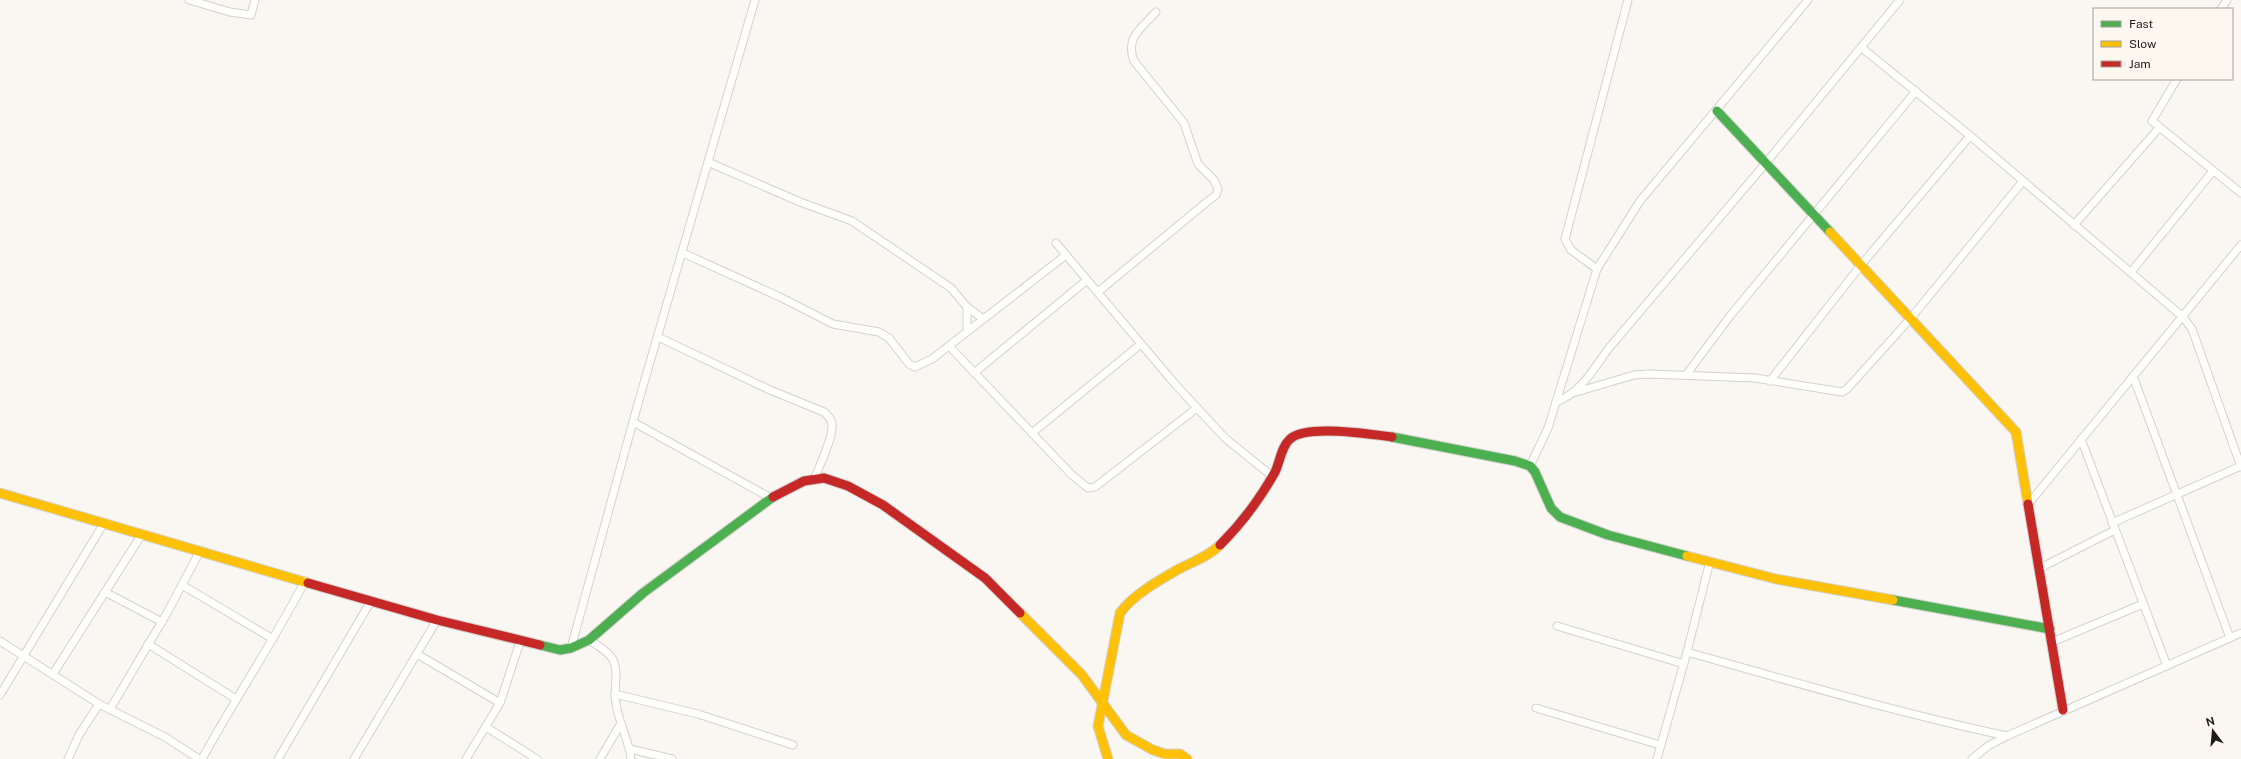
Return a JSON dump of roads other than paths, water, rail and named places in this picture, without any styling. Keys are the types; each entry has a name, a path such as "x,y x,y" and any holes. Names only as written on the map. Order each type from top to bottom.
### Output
{"street":[{"path":"190,0 230,12 251,15 256,0"},
{"path":"571,648 633,422 755,0"},
{"path":"1597,269 1571,250 1565,239 1628,0"},
{"path":"1530,466 1548,428 1597,269 1640,202 1808,0"},
{"path":"1573,394 1766,164 1900,0"},
{"path":"1098,292 1208,201 1218,190 1214,180 1198,164 1184,122 1134,61 1131,52 1132,40 1156,12"},
{"path":"1862,48 1970,136 2183,317 2192,329 2241,466 2177,494 2113,527 2040,568"},
{"path":"2176,80 2152,121 2241,193"},
{"path":"1686,375 1730,316 1916,91"},
{"path":"1717,111 2016,432 2030,502 2063,710"},
{"path":"2074,225 2159,128"},
{"path":"1770,381 1861,265 1970,136"},
{"path":"708,162 800,202 852,221 951,288 967,307 982,318"},
{"path":"2130,272 2214,171"},
{"path":"1556,402 1573,394 1634,375 1733,377 1842,392 1847,389 1911,318 2023,182"},
{"path":"1056,243 1197,408 1225,438 1272,476"},
{"path":"2030,502 2241,245"},
{"path":"683,253 780,297 833,324 879,332 889,338 909,364 915,367 920,366 949,346 982,318 1066,255"},
{"path":"974,373 1087,280"},
{"path":"967,307 967,330"},
{"path":"658,337 770,390 824,412 830,418 832,424 831,433 814,480"},
{"path":"1032,433 1142,344"},
{"path":"949,346 1072,475 1088,488 1095,487 1197,408"},
{"path":"2133,376 2230,638"},
{"path":"633,422 771,498"},
{"path":"1108,759 1098,732 1113,641 1120,613 1127,603 1176,571 1212,552 1229,536 1258,501 1272,476 1284,448 1290,439 1310,433 1348,431 1422,442 1515,461 1530,466 1536,472 1551,508 1560,517 1608,535 1710,561 1776,580 2050,629"},
{"path":"2082,439 2113,527 2167,666"},
{"path":"1,496 104,523 437,620 478,629 520,642 560,650 571,648 589,640 643,593 771,498 804,481 824,478 848,486 883,505 985,578 1082,675 1126,735 1153,750 1165,754 1180,754 1187,759"},
{"path":"0,695 104,523"},
{"path":"53,674 142,534"},
{"path":"110,709 162,622 200,551"},
{"path":"1656,759 1684,664 1710,561"},
{"path":"202,759 236,699 273,639 304,581"},
{"path":"182,585 273,639"},
{"path":"105,592 162,622"},
{"path":"278,759 371,601"},
{"path":"2052,642 2143,604"},
{"path":"354,759 437,620"},
{"path":"1557,626 1684,664"},
{"path":"1972,759 1988,746 2007,736 2063,710 2241,634"},
{"path":"0,640 99,704 165,737 199,759"},
{"path":"589,640 610,656 614,662 615,694 620,725 630,749 631,759"},
{"path":"466,759 500,703 520,642"},
{"path":"148,644 236,699"},
{"path":"1687,652 1832,693 1951,724 2007,736"},
{"path":"417,654 500,703"},
{"path":"615,694 698,714 793,745"},
{"path":"68,759 79,735 99,704"},
{"path":"1536,708 1660,745"},
{"path":"600,759 620,725"},
{"path":"486,727 537,759"},
{"path":"630,749 672,759"}]}
